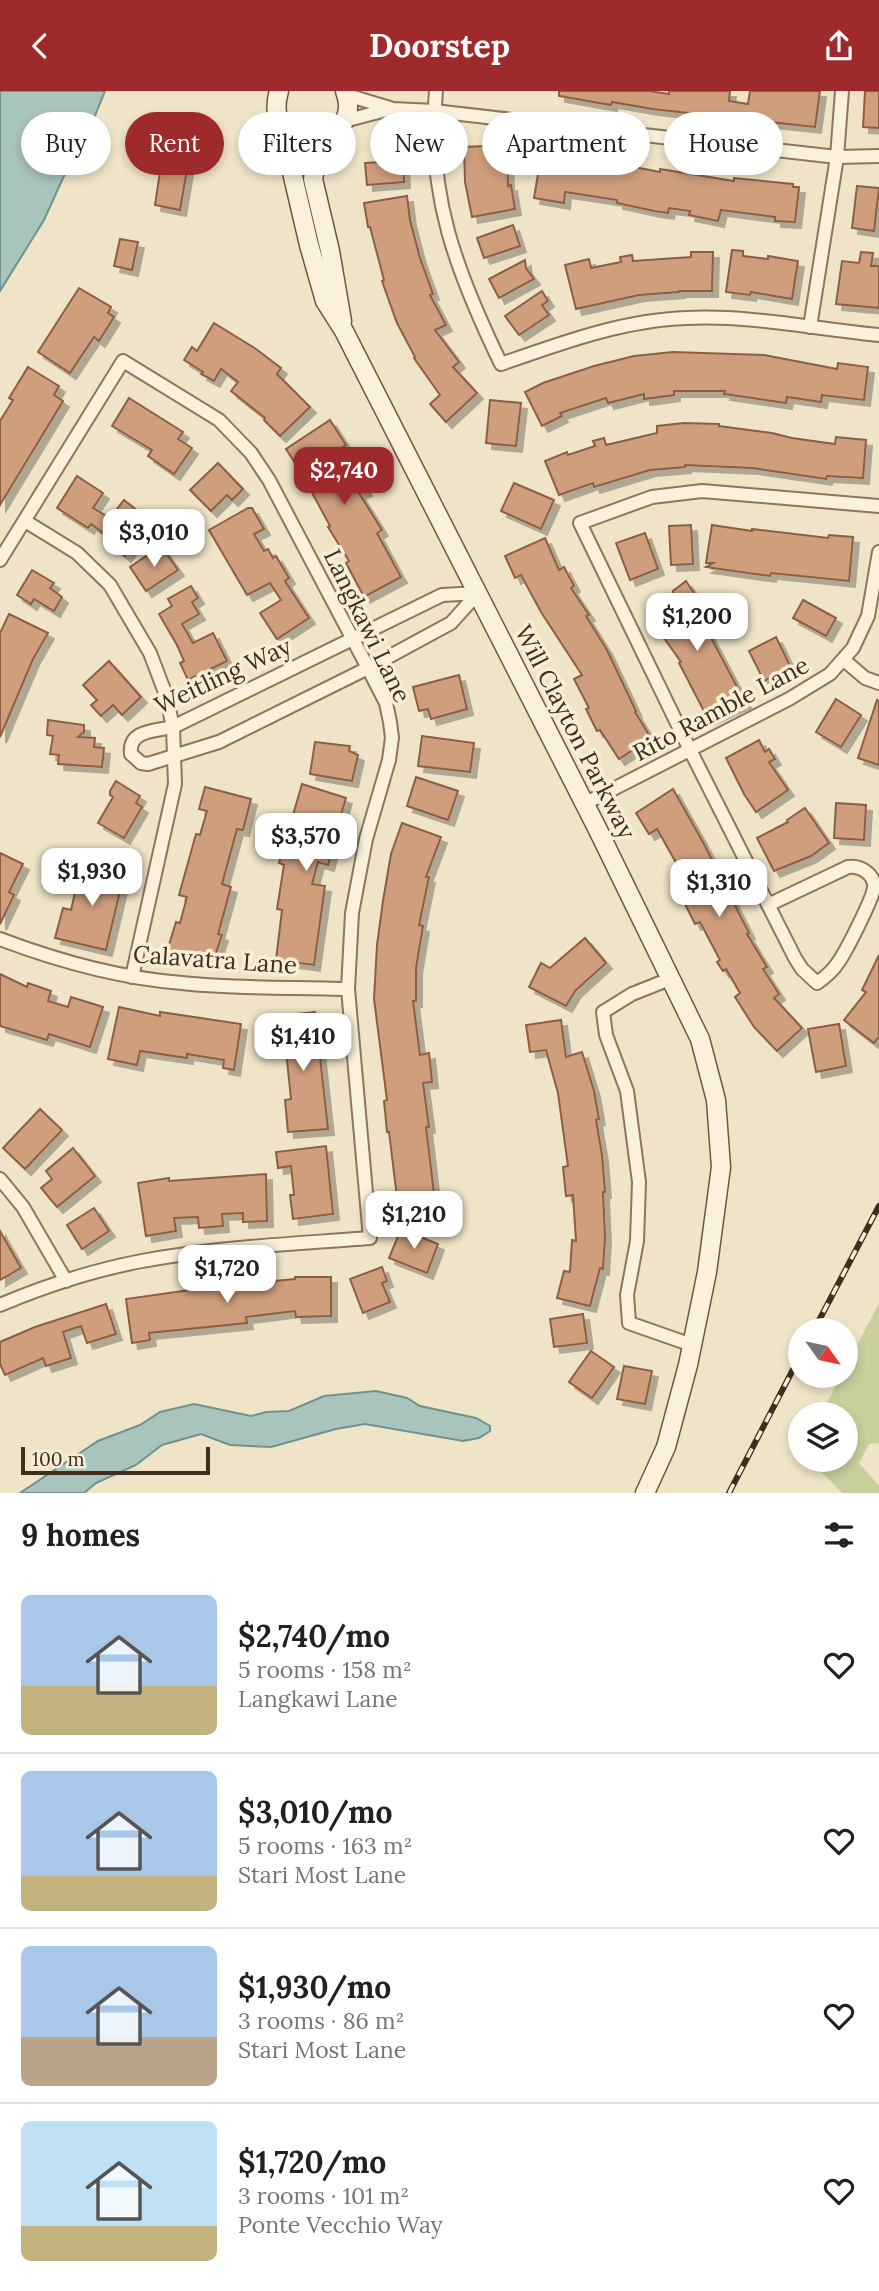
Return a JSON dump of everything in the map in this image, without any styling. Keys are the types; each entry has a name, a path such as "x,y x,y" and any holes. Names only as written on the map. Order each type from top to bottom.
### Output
{"street":[{"name":"Will Clayton Parkway","path":"277,112 276,100 279,91"},
{"path":"436,91 435,167 443,220 477,315 501,364 603,332 660,320 723,318 879,335"},
{"path":"810,327 837,157 842,91"},
{"path":"346,112 346,93 393,109 434,111 837,157 879,156"},
{"path":"356,118 393,109"},
{"name":"Will Clayton Parkway","path":"293,175 325,301 344,331 478,593 700,1039 716,1100 721,1167 708,1272 692,1345 666,1447 645,1493"},
{"name":"Will Clayton Parkway","path":"314,175 344,331"},
{"name":"Langkawi Lane","path":"25,521 123,361 219,420 251,453 269,479 369,668 386,703 392,738 389,760 359,871 352,912 348,989 370,1238 201,1252 141,1262 66,1281"},
{"path":"768,905 848,867 866,870 874,883 872,894 845,951 837,965 817,983 795,958 768,905 690,750 580,523 652,497 702,491 879,506"},
{"path":"0,560 25,521 77,553 110,585 150,653 166,695 173,727 175,783 132,977"},
{"name":"Rito Ramble Lane","path":"584,804 815,685 830,674 853,648 868,616 879,552"},
{"name":"Weitling Way","path":"478,593 451,623 369,668 219,742 148,764 141,763 131,754 130,747 136,735 173,727 442,595 478,593"},
{"path":"844,660 865,678 879,683"},
{"name":"Calavatra Lane","path":"0,939 41,954 132,977 183,983 348,989"},
{"path":"670,979 632,994 603,1012 606,1035 627,1091 639,1182 637,1241 626,1295 629,1322 692,1345"},
{"path":"0,1179 23,1207 66,1281 0,1305"}],"green space":[{"path":"879,1303 879,1443 869,1444 859,1463 879,1486 879,1493 842,1493 822,1472 858,1472 858,1402 827,1402 835,1388 858,1388 858,1343"}],"water":[{"path":"0,91 105,91 96,112 21,112 21,175 65,175 44,220 0,291"},
{"path":"376,1391 407,1398 420,1406 476,1418 490,1426 490,1431 479,1438 463,1441 365,1424 271,1447 230,1445 201,1434 162,1445 136,1465 96,1483 84,1493 20,1493 98,1441 140,1425 160,1412 194,1404 251,1416 289,1411 324,1396"}],"building":[{"path":"559,91 649,91 669,94 669,91 730,91 729,101 748,104 750,91 820,91 815,127 783,123 783,112 679,112 559,96"},
{"path":"865,91 879,91 879,128 863,127"},
{"path":"482,146 482,175 508,175 515,209 472,217 465,182 465,175 468,175 468,147"},
{"path":"365,163 370,163 370,175 404,175 404,182 367,185"},
{"path":"660,169 664,170 664,175 697,175 734,181 734,178 793,184 793,187 799,187 795,222 775,221 775,217 721,210 718,221 689,215 690,211 669,208 668,213 654,211 617,203 617,200 565,192 564,203 534,198 538,175 650,175 650,170 660,172"},
{"path":"160,175 186,175 180,210 155,205"},
{"path":"857,186 879,188 874,231 852,228"},
{"path":"407,196 420,258 433,294 430,295 446,325 435,330 459,362 453,367 477,393 446,422 430,404 440,395 414,358 397,323 382,281 384,280 368,227 364,203"},
{"path":"513,225 520,246 484,258 477,238"},
{"path":"120,239 138,242 132,270 114,266"},
{"path":"732,250 743,251 743,256 768,259 768,256 798,261 792,299 751,292 750,295 726,292"},
{"path":"691,252 713,252 712,291 639,295 576,309 565,265 589,259 591,268 621,262 620,257 632,255 633,261 691,257"},
{"path":"861,252 873,253 871,266 879,266 879,308 836,304 842,261 859,263"},
{"path":"525,260 526,268 534,279 499,298 489,279"},
{"path":"79,288 111,307 108,313 114,317 99,341 94,337 70,373 38,352"},
{"path":"542,291 548,301 542,305 549,315 519,335 505,316"},
{"path":"214,323 281,368 277,374 310,407 280,436 265,418 231,391 238,382 221,369 214,381 184,360 192,347 197,351"},
{"path":"673,352 764,355 837,369 838,363 868,367 864,400 822,395 821,402 787,397 786,403 724,394 725,391 674,391 674,395 644,399 644,394 608,403 606,398 560,413 562,416 542,426 525,392 594,366 634,356"},
{"path":"28,367 59,386 54,395 63,401 0,505 0,421 13,400 9,398"},
{"path":"129,398 183,432 178,439 192,448 174,474 148,456 152,450 112,426"},
{"path":"490,400 521,403 516,446 486,443"},
{"path":"330,420 346,445 342,448 366,490 359,493 382,530 377,533 401,577 364,597 346,563 349,561 328,527 330,526 310,486 286,449"},
{"path":"684,423 719,424 835,444 836,437 866,440 863,478 827,476 826,479 752,468 685,465 650,470 594,487 593,483 559,495 545,461 567,452 568,455 595,446 593,441 604,438 606,445 657,433 657,426"},
{"path":"218,463 243,489 232,500 227,495 211,511 190,490"},
{"path":"77,476 103,493 93,508 110,518 124,500 149,520 132,541 135,543 125,556 104,539 107,536 91,524 88,528 57,508"},
{"path":"514,483 554,500 541,529 501,511"},
{"path":"252,508 264,529 254,534 264,551 268,549 273,558 276,556 289,578 285,581 309,618 277,639 260,613 281,600 270,583 247,595 209,530"},
{"path":"691,525 693,564 671,565 669,526"},
{"path":"712,525 828,538 829,535 853,537 849,581 771,573 770,576 706,567 713,563 706,563"},
{"path":"645,533 658,569 630,580 616,543"},
{"path":"545,538 559,570 564,567 574,586 571,588 589,615 586,616 607,650 635,712 651,738 619,759 600,730 597,731 586,709 589,708 574,679 582,675 541,612 521,575 515,578 505,556"},
{"path":"161,546 178,570 146,591 130,567"},
{"path":"32,570 54,583 50,588 62,597 54,611 34,599 31,604 17,595"},
{"path":"686,581 694,593 695,606 690,609 704,629 706,628 745,702 708,719 679,663 681,662 664,638 669,634 650,607 668,594 674,611 673,591"},
{"path":"191,586 198,598 192,602 199,614 182,624 193,643 213,633 227,661 188,680 180,663 184,661 177,645 159,614 172,606 168,599"},
{"path":"803,600 836,618 826,636 793,618"},
{"path":"9,614 48,633 33,659 0,737 0,633"},
{"path":"776,637 791,668 764,681 749,651"},
{"path":"109,661 141,697 122,715 113,705 101,716 91,705 97,700 83,685"},
{"path":"459,675 467,709 431,719 428,709 419,711 413,687"},
{"path":"836,699 861,715 841,747 816,732"},
{"path":"877,700 879,701 879,765 858,758"},
{"path":"48,720 84,725 84,732 78,737 95,738 94,747 104,748 102,767 58,764 59,755 50,754 53,736 47,735"},
{"path":"422,736 474,743 470,772 418,766"},
{"path":"759,740 765,752 769,749 775,759 769,762 788,790 756,812 726,758"},
{"path":"315,742 350,746 349,751 358,755 352,781 310,774"},
{"path":"416,777 458,791 448,820 407,806"},
{"path":"116,781 140,796 136,803 142,807 124,838 98,823 113,797 110,791"},
{"path":"302,784 346,798 328,865 318,862 312,884 325,886 314,965 276,960 282,910 277,909 284,865 279,863"},
{"path":"205,787 251,799 243,830 237,829 222,884 231,887 218,934 222,935 212,965 167,951 176,922 180,923 187,897 179,895 196,834 200,835 207,811 199,809"},
{"path":"673,789 704,844 749,933 747,934 767,967 763,969 779,994 774,998 802,1028 777,1051 754,1027 735,997 740,993 726,969 723,971 717,962 720,960 700,922 695,924 672,872 679,868 657,829 649,834 636,813"},
{"path":"836,803 866,805 864,840 834,838"},
{"path":"805,808 829,843 811,856 774,871 757,838 788,822 787,820"},
{"path":"402,823 441,837 426,877 429,877 419,925 423,926 416,968 416,1001 413,1001 420,1055 429,1053 432,1082 423,1083 436,1210 399,1214 387,1132 384,1101 387,1100 374,999 383,901 391,854"},
{"path":"0,853 23,864 9,892 14,895 0,924"},
{"path":"81,866 108,873 109,867 125,870 106,950 55,938 63,908 71,910"},
{"path":"585,938 606,963 575,991 566,1006 529,987 541,963 550,968"},
{"path":"879,955 879,1037 874,1043 844,1020 866,992 862,990"},
{"path":"0,974 27,987 28,983 51,991 48,1001 68,1007 71,997 103,1007 90,1047 49,1034 47,1040 0,1026"},
{"path":"119,1007 160,1016 160,1012 241,1024 234,1070 223,1068 224,1060 187,1054 187,1058 140,1051 137,1065 108,1059"},
{"path":"315,1012 328,1129 288,1132 285,1100 291,1099 286,1051 282,1052 278,1016"},
{"path":"561,1020 566,1057 582,1052 599,1119 596,1120 605,1192 605,1237 603,1269 600,1268 590,1306 557,1298 564,1271 570,1272 572,1240 576,1241 573,1195 566,1196 563,1167 568,1166 558,1093 546,1050 530,1052 526,1025"},
{"path":"839,1024 846,1066 816,1072 808,1029"},
{"path":"40,1109 62,1130 25,1169 3,1148"},
{"path":"326,1146 333,1214 293,1219 291,1166 278,1168 276,1152"},
{"path":"73,1148 95,1176 57,1207 41,1188 52,1179 46,1171"},
{"path":"266,1174 267,1221 243,1222 243,1213 222,1214 223,1226 199,1228 198,1217 174,1218 176,1231 146,1236 138,1183 169,1178 169,1181"},
{"path":"94,1208 109,1231 82,1249 67,1225"},
{"path":"401,1229 438,1244 427,1273 389,1258"},
{"path":"0,1231 21,1268 0,1280"},
{"path":"382,1267 387,1281 382,1283 390,1302 363,1313 350,1279"},
{"path":"295,1277 331,1277 331,1316 296,1317 295,1311 246,1317 247,1323 149,1333 150,1340 132,1343 126,1299"},
{"path":"106,1304 116,1334 87,1343 81,1326 63,1332 71,1358 46,1366 43,1358 5,1375 0,1364 0,1342 35,1327"},
{"path":"583,1314 587,1343 554,1347 550,1319"},
{"path":"591,1351 614,1367 592,1398 569,1382"},
{"path":"624,1366 652,1371 645,1404 617,1399"}],"railway":[{"path":"820,1318 879,1206"},
{"path":"729,1493 788,1379"}]}
